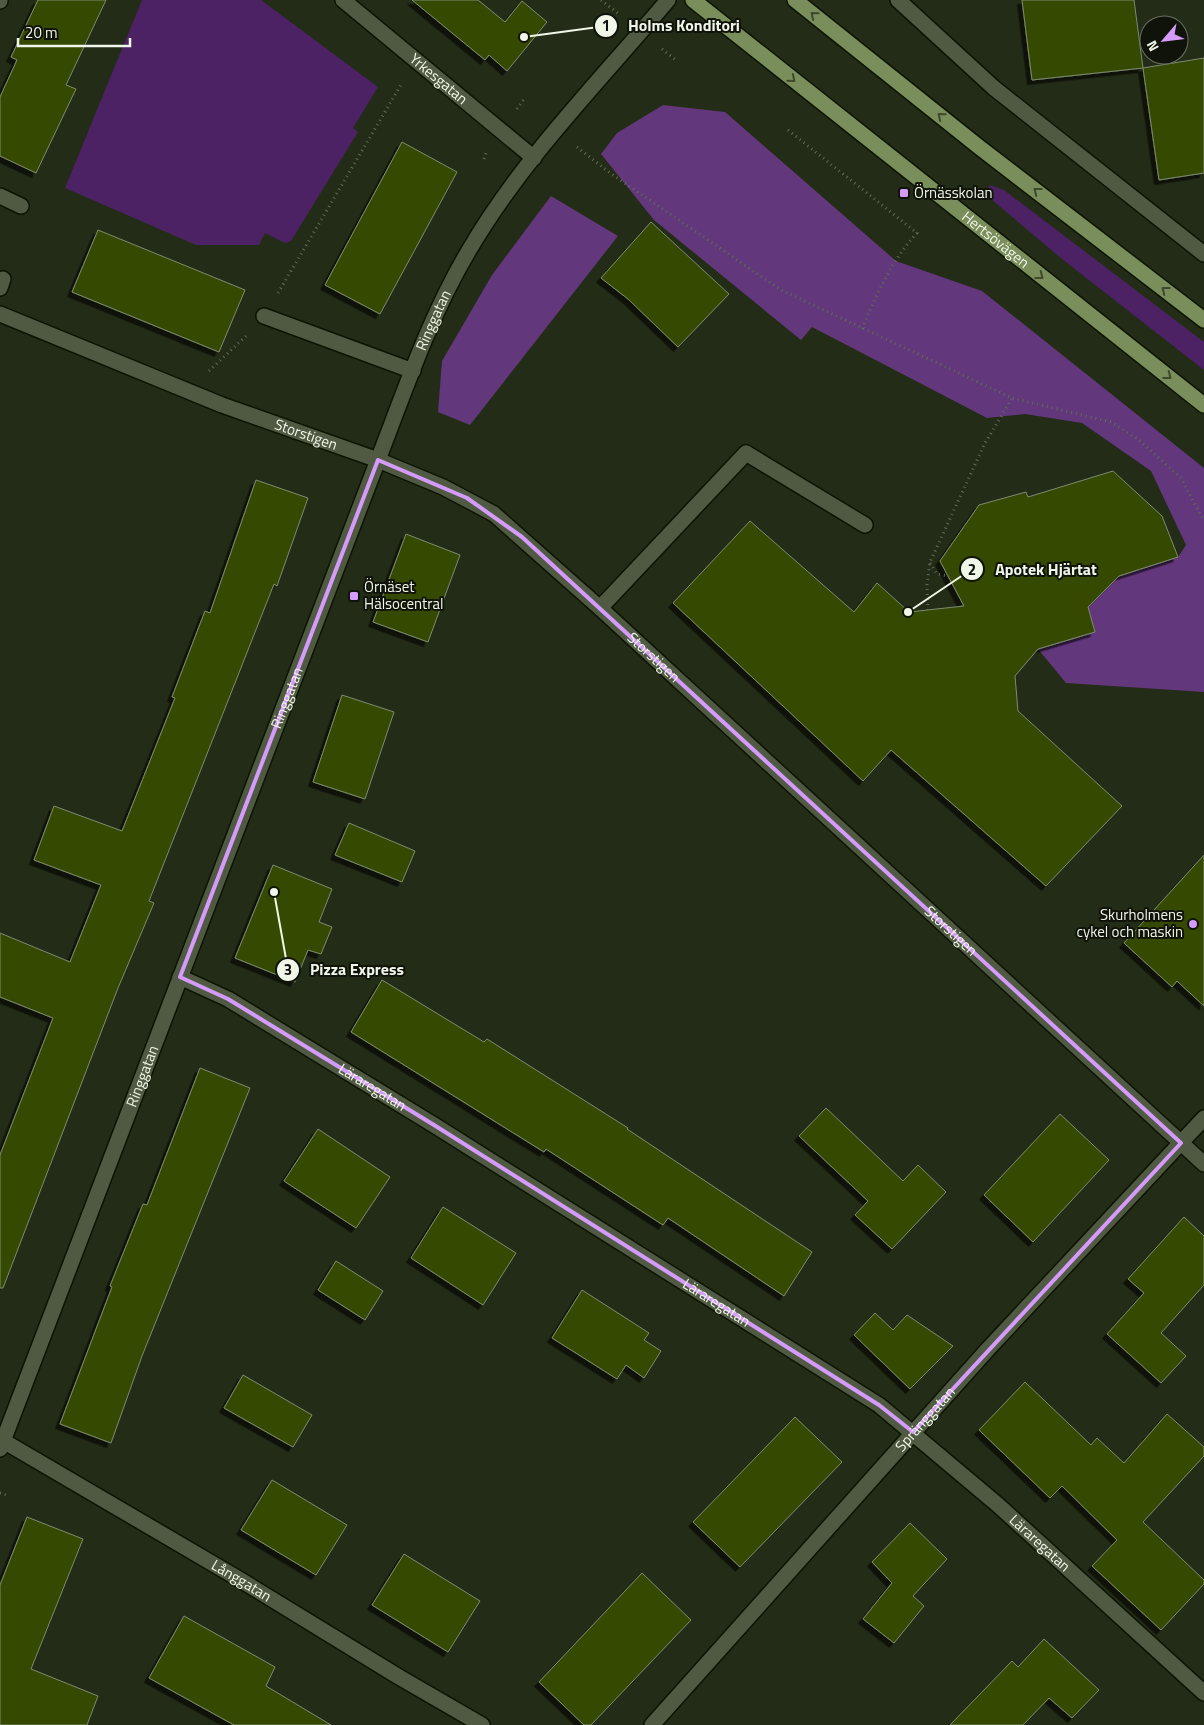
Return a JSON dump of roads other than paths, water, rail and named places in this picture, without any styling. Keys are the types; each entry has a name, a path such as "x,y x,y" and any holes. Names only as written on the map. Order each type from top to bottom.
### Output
{"main road":[{"name":"Hertsövägen","path":"694,0 1204,405"},
{"path":"795,0 979,147 1204,320"}],"street":[{"name":"Yrkesgatan","path":"342,0 534,158"},
{"name":"Ringgatan","path":"1,1443 378,460 443,299 492,214 556,128 668,0"},
{"path":"898,0 994,88 1204,254"},
{"path":"0,196 21,206"},
{"name":"Storstigen","path":"0,314 222,405 378,460 443,486 494,514 600,608 1204,1164"},
{"path":"264,316 413,371"},
{"path":"600,608 746,453 865,525"},
{"name":"Läraregatan","path":"180,977 228,999 434,1125 879,1405 998,1505 1204,1692"},
{"name":"Spränggatan","path":"652,1725 913,1432 1204,1118"},
{"name":"Långgatan","path":"1,1443 239,1579 399,1677 482,1725"}],"place":[{"name":"Holms Konditori","path":"524,37"},
{"name":"Örnässkolan","path":"904,193"},
{"name":"Örnäset Hälsocentral","path":"354,596"},
{"name":"Apotek Hjärtat","path":"908,612"},
{"name":"Pizza Express","path":"274,892"},
{"name":"Skurholmens cykel och maskin","path":"1193,924"}]}
